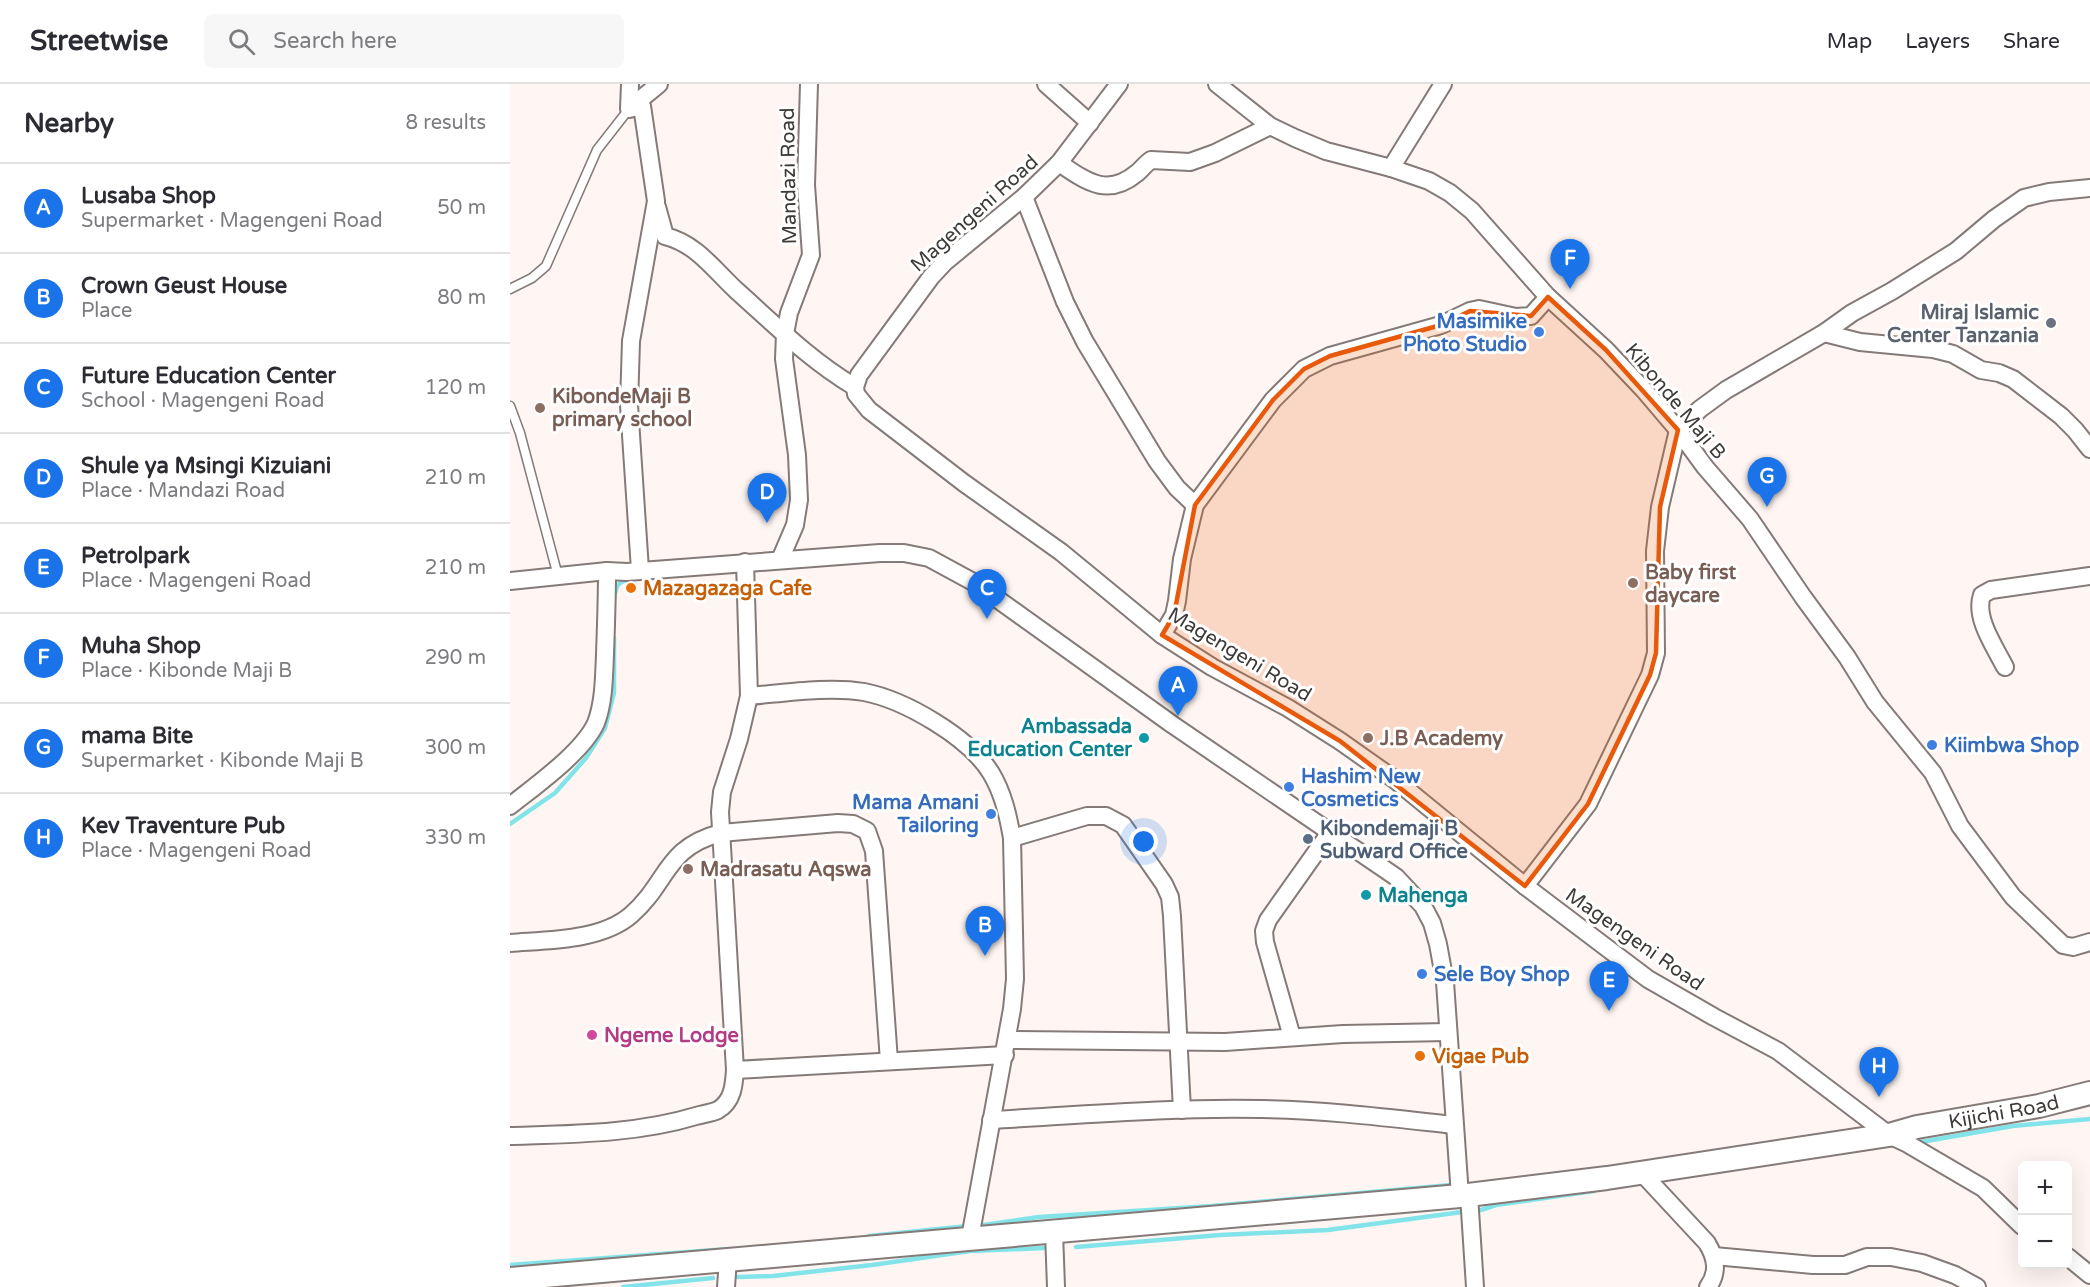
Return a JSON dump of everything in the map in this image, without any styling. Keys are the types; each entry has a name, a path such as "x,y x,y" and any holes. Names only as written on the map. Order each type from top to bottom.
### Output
{"street":[{"path":"629,109 630,84"},
{"path":"629,109 659,84"},
{"name":"Mandazi Road","path":"780,560 795,525 800,500 797,455 784,359 784,334 794,296 811,255 806,185 809,84"},
{"path":"1046,84 1090,123"},
{"name":"Magengeni Road","path":"1119,84 1059,163 1024,197 963,247 931,277 859,375 855,387 860,400 884,422 964,483 1061,552 1162,635 1212,667 1288,708 1340,741 1394,779 1525,886 1648,979 1778,1051 1889,1135 1983,1188 2018,1222"},
{"name":"Kibonde Maji B","path":"1217,84 1270,126 1294,138 1326,151 1391,168 1429,181 1465,205 1548,297 1606,350 1644,390 1750,519 1847,657 1875,702 1934,773 1960,826 2013,897 2063,945 2073,946 2090,942"},
{"path":"1391,168 1443,84"},
{"path":"629,109 642,106 656,201 665,236 689,245 699,252 717,273 784,334 818,363 855,387"},
{"path":"1059,163 1084,180 1101,186 1112,186 1135,174 1151,160 1190,162 1215,153 1270,126"},
{"path":"1525,886 1588,804 1650,675 1656,653 1655,551 1660,507 1678,430 1700,409 1726,390 1824,333 1852,313 1956,251 1994,219 2024,198 2049,192 2090,188"},
{"path":"1024,197 1065,302 1085,342 1158,461 1177,488 1195,505"},
{"path":"640,570 629,405 631,341 656,201"},
{"path":"1162,635 1174,615 1182,559 1195,505 1273,400 1304,369 1330,356 1441,325 1470,311 1479,309 1516,317 1531,316 1548,297"},
{"path":"1824,333 1860,342 1934,349 1953,354 1980,370 1999,373 2013,379 2061,416 2090,449"},
{"path":"510,581 608,571 745,562 904,553 918,555 937,562 975,583 1173,725 1331,831 1396,878 1423,906 1432,923 1438,944 1445,982 1454,1125 1475,1287"},
{"path":"510,1136 601,1132 690,1118 718,1110 728,1101 734,1089 735,1070 721,834 722,792 739,739 749,696 745,562"},
{"path":"510,806 567,758 587,737 595,724 601,705 604,670 608,571"},
{"path":"2005,667 1983,622 1980,602 1982,595 1991,590 2090,576"},
{"path":"749,696 803,692 864,692 901,704 927,717 954,736 989,770 1000,791 1012,838 1015,979 1006,1048 970,1238"},
{"path":"1012,838 1087,816 1106,816 1123,825 1164,884 1170,897 1182,1110"},
{"path":"510,943 561,939 600,932 615,925 630,916 643,902 683,850 705,837 838,822 853,824 867,831 874,850 889,1061"},
{"path":"1292,1037 1269,957 1264,931 1268,920 1331,831"},
{"path":"735,1070 889,1061 1006,1048 1235,1042 1343,1034 1448,1032"},
{"name":"Kijichi Road","path":"510,1279 571,1281 728,1259 1464,1196 1889,1135 1917,1127 2039,1106 2090,1093"},
{"path":"991,1120 1137,1111 1262,1109 1355,1114 1454,1125"},
{"path":"1641,1172 1707,1243 1714,1256 1716,1268 1713,1280 1708,1287"},
{"path":"1054,1232 1056,1287"},
{"path":"1714,1256 1813,1265 1845,1265 1867,1257 1891,1257 1922,1263 1955,1275 1977,1287"},
{"path":"726,1287 728,1259"},
{"path":"2072,1261 2090,1275"}],"lane":[{"path":"510,289 532,278 546,266 597,150 629,109"},
{"path":"510,406 520,433 558,576"}],"highlighted area":[{"path":"1548,297 1606,350 1678,430 1660,507 1656,653 1650,675 1588,804 1525,886 1340,741 1162,635 1174,615 1195,505 1273,400 1304,369 1330,356 1441,325 1470,311 1531,316"}],"waterway":[{"path":"614,599 618,585 631,579"},
{"path":"510,824 555,793 586,758 605,728 614,693 614,638"},
{"path":"1915,1143 2013,1126 2090,1119"},
{"path":"977,1226 1039,1217 1212,1206 1451,1185"},
{"path":"1481,1210 1496,1205 1594,1191"},
{"path":"1076,1247 1220,1235 1328,1230 1462,1212"},
{"path":"869,1236 968,1226"},
{"path":"737,1277 773,1276 872,1265 970,1251 1045,1248"},
{"path":"510,1265 729,1249"},
{"path":"623,1287 713,1278"}],"place":[{"name":"Muha Shop","path":"1570,289"},
{"name":"Miraj Islamic Center Tanzania","path":"2051,323"},
{"name":"Masimike Photo Studio","path":"1539,332"},
{"name":"KibondeMaji B primary school","path":"540,408"},
{"name":"mama Bite","path":"1767,507"},
{"name":"Shule ya Msingi Kizuiani","path":"767,523"},
{"name":"Baby first daycare","path":"1633,583"},
{"name":"Mazagazaga Cafe","path":"631,588"},
{"name":"Future Education Center","path":"987,619"},
{"name":"Lusaba Shop","path":"1178,716"},
{"name":"Ambassada Education Center","path":"1144,738"},
{"name":"J.B Academy","path":"1368,738"},
{"name":"Kiimbwa Shop","path":"1932,745"},
{"name":"Hashim New Cosmetics","path":"1289,787"},
{"name":"Mama Amani Tailoring","path":"991,814"},
{"name":"Kibondemaji B Subward Office","path":"1308,839"},
{"name":"Madrasatu Aqswa","path":"688,869"},
{"name":"Mahenga","path":"1366,895"},
{"name":"Crown Geust House","path":"985,956"},
{"name":"Sele Boy Shop","path":"1422,974"},
{"name":"Petrolpark","path":"1609,1011"},
{"name":"Ngeme Lodge","path":"592,1035"},
{"name":"Vigae Pub","path":"1420,1056"},
{"name":"Kev Traventure Pub","path":"1879,1097"}]}
